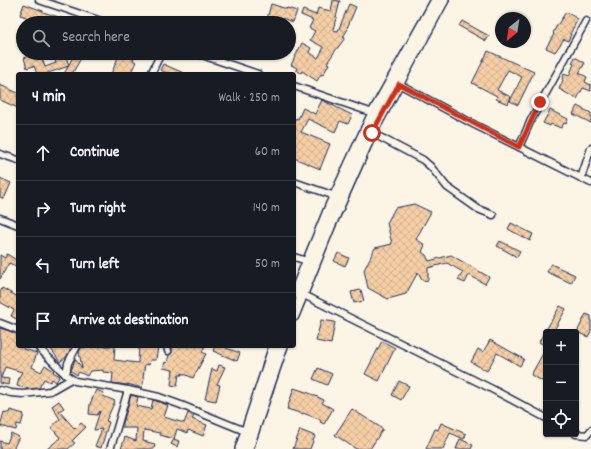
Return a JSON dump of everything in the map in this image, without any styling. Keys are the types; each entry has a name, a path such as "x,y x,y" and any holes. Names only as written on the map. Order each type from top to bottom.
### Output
{"main road":[{"path":"296,304 307,261 335,196 436,0"},
{"path":"298,293 330,227 372,133 377,115 399,84 444,0"},
{"path":"240,449 273,348"},
{"path":"248,449 281,348"}],"street":[{"path":"39,0 86,16"},
{"path":"519,147 534,114 586,21"},
{"path":"152,72 158,60"},
{"path":"217,60 252,72"},
{"path":"399,84 591,183"},
{"path":"296,87 377,115"},
{"path":"372,133 423,160 447,186 478,209 493,215"},
{"path":"581,178 591,148"},
{"path":"0,154 16,159"},
{"path":"296,183 335,196"},
{"path":"0,218 16,224"},
{"path":"296,258 307,261"},
{"path":"298,293 490,388 543,416"},
{"path":"0,323 16,329"},
{"path":"39,348 68,377 80,382 159,397 245,431"},
{"path":"68,377 68,363 76,348"},
{"path":"57,366 68,363"},
{"path":"0,390 23,394 50,391 68,377"},
{"path":"110,449 128,390"},
{"path":"579,434 587,435 591,430"}],"building":[{"path":"333,0 340,1 333,30 338,31 349,4 356,7 347,28 348,29 343,37 345,38 327,63 329,64 323,75 321,74 317,81 302,71 301,73 296,70 297,68 291,65 294,60 296,60 296,55 302,43 311,48 309,52 318,58 323,49 323,47 310,40 315,31 309,28 313,20 301,15 303,10 316,15 318,8 331,11"},
{"path":"24,4 55,16 23,16 20,15"},
{"path":"271,4 297,11 295,16 268,16"},
{"path":"566,12 578,19 568,41 564,39 555,52 546,48 554,34 553,33 556,27"},
{"path":"462,21 489,36 486,41 459,26"},
{"path":"488,51 534,72 518,105 510,101 522,77 508,70 497,90 511,97 508,104 496,99 497,96 472,83"},
{"path":"575,57 585,63 579,73 587,77 585,82 591,85 591,91 583,88 577,99 559,89 564,74 569,76"},
{"path":"25,60 42,60 45,67 56,63 55,60 67,60 69,66 51,72 36,72 34,66 27,68"},
{"path":"71,60 80,60 73,72 65,72"},
{"path":"117,60 133,60 136,62 131,72 112,72"},
{"path":"163,64 181,72 165,72 160,70"},
{"path":"0,85 16,92 16,107 0,100"},
{"path":"322,100 352,115 348,124 340,121 335,132 308,119 301,132 330,144 320,169 296,159 296,118 298,119 303,108 315,114"},
{"path":"577,106 591,113 591,123 573,114"},
{"path":"550,110 568,119 566,124 564,123 561,128 543,123"},
{"path":"0,178 11,183 4,199 0,197"},
{"path":"414,204 431,212 416,239 425,245 422,252 426,255 429,261 451,255 489,277 485,284 469,275 465,283 458,280 463,272 447,263 428,268 428,280 423,281 418,272 406,294 388,299 368,288 364,270 375,248 392,244 387,223 395,208"},
{"path":"511,223 533,234 530,241 508,229"},
{"path":"500,241 520,251 517,257 497,246"},
{"path":"338,253 349,258 345,266 334,261"},
{"path":"7,254 16,260 16,266 9,263 0,279 0,255 5,258"},
{"path":"551,264 575,275 571,283 547,272"},
{"path":"2,288 16,296 16,319 11,316 14,310 0,302 0,293"},
{"path":"361,290 364,301 354,303 351,292"},
{"path":"560,306 566,309 555,329 547,329"},
{"path":"586,314 591,316 591,331 588,337 579,333 578,329"},
{"path":"321,320 335,322 331,344 316,341"},
{"path":"0,328 16,333 16,348 23,348 37,353 32,367 41,372 45,365 60,376 56,382 52,379 50,382 44,379 39,388 30,389 17,386 22,372 5,367 1,378 9,379 8,385 0,383"},
{"path":"543,334 543,344 539,342"},
{"path":"490,340 524,359 520,366 497,353 487,371 471,362 478,349 483,352"},
{"path":"382,341 395,348 379,381 365,374"},
{"path":"50,348 68,348 70,350 67,356 60,362"},
{"path":"81,348 115,348 114,360 138,363 139,348 158,348 156,360 150,360 149,365 145,364 142,388 127,384 112,383 113,373 103,372 103,370 90,371 87,376 79,372 77,375 71,371 75,359 82,368 79,352"},
{"path":"172,348 204,348 202,352 206,354 193,378 182,373 182,375 179,375 177,386 171,385 173,370 163,368 165,362 167,363 169,355 172,353"},
{"path":"214,348 226,348 240,353 237,361 213,351"},
{"path":"543,353 543,381 531,375"},
{"path":"219,365 225,367 217,384 220,385 216,401 205,399 212,369 217,371"},
{"path":"318,368 332,374 327,385 313,379"},
{"path":"399,381 409,386 401,400 392,395"},
{"path":"294,388 324,400 322,403 333,409 324,424 320,422 321,420 287,409"},
{"path":"96,390 104,393 103,396 115,401 106,421 109,422 101,448 95,446 102,429 94,430 100,411 97,415 89,414 90,404"},
{"path":"131,395 138,397 136,406 151,409 153,400 168,405 164,417 184,423 188,413 194,416 192,419 207,425 203,436 188,430 187,433 177,429 174,439 160,435 160,433 144,430 143,441 155,444 154,449 121,449 125,437 136,441 137,428 123,428"},
{"path":"59,401 64,408 59,411 75,429 81,423 86,427 72,441 75,443 68,449 47,449 60,438 51,427 60,419 52,406"},
{"path":"352,409 383,429 370,449 356,449 335,435"},
{"path":"10,410 24,414 21,425 17,424 16,430 0,426 4,412 9,413"},
{"path":"441,423 466,434 464,439 450,433 443,449 426,449 435,429 438,430"},
{"path":"300,430 315,436 310,449 293,449"},
{"path":"11,433 19,437 13,449 0,449 0,441 7,443"},
{"path":"174,439 179,441 177,447 171,444"},
{"path":"460,439 473,445 471,449 456,449"}],"route":[{"path":"372,133 399,84 519,147 540,102"}]}
